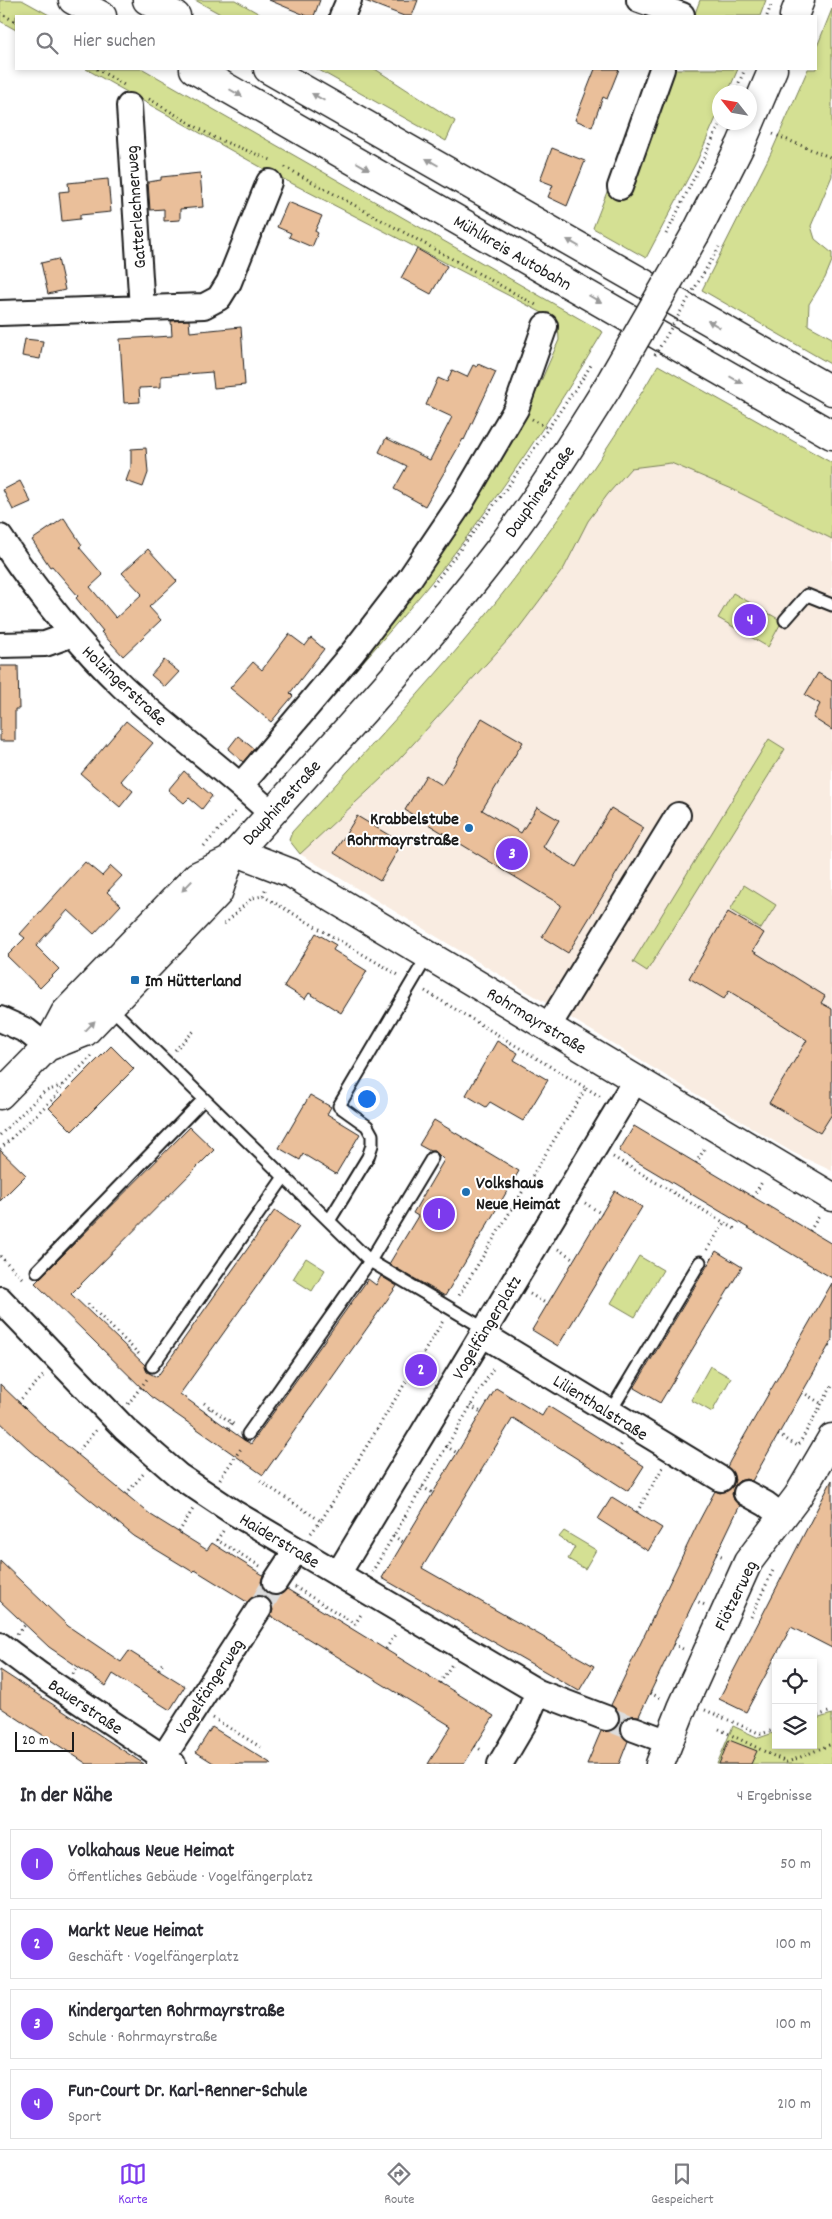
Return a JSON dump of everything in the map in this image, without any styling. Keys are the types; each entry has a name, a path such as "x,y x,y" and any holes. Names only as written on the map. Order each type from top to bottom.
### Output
{"main road":[{"path":"73,0 100,15"},
{"path":"147,0 174,15"},
{"path":"794,15 800,0"},
{"name":"Mühlkreis Autobahn","path":"196,70 832,435"},
{"path":"270,70 832,391"},
{"name":"Dauphinestraße","path":"47,1047 85,1032 218,893 233,856 423,643 497,551 558,466 596,382 653,311 685,227 740,144 773,70"},
{"name":"Dauphinestraße","path":"0,1095 47,1047 65,1012 197,876 233,856"},
{"name":"Rohrmayrstraße","path":"233,856 291,873 636,1079 827,1204"},
{"name":"Flötzerweg","path":"664,1753 682,1708 748,1562 798,1496 832,1438"}],"street":[{"path":"342,15 349,0"},
{"path":"639,0 683,10"},
{"path":"620,187 662,70"},
{"name":"Gatterlechnerweg","path":"132,95 142,308"},
{"path":"0,314 204,306 219,298 229,282 269,182"},
{"path":"239,783 246,779 254,770 352,652 410,578 462,500 516,409 545,326"},
{"name":"Holzingerstraße","path":"0,537 54,613 136,699 239,783 271,813"},
{"path":"0,645 45,644 73,634"},
{"path":"548,1027 678,815"},
{"path":"0,1019 27,1031 47,1047"},
{"name":"Vogelfängerplatz","path":"338,1574 636,1079"},
{"name":"Haiderstraße","path":"0,1299 108,1423 172,1470 201,1501 296,1550 538,1692 606,1718"},
{"name":"Lilienthalstraße","path":"484,1331 720,1480"},
{"path":"746,1493 766,1504 783,1517"},
{"path":"282,1583 296,1550"},
{"name":"Vogelfängerweg","path":"165,1762 259,1608"},
{"name":"Bauerstraße","path":"0,1645 165,1762"},
{"path":"500,1764 526,1720 538,1692"},
{"path":"634,1728 664,1753"}],"lane":[{"path":"785,620 807,596 832,606"},
{"path":"329,1221 368,1157 372,1145 372,1135 367,1126 339,1106 428,955"},
{"path":"109,1006 370,1261 484,1331"},
{"path":"37,1271 204,1099"},
{"path":"248,1434 370,1261 432,1158"},
{"path":"152,1366 284,1177"},
{"path":"610,1412 700,1262"}],"path":[{"path":"767,15 773,0"},
{"path":"0,13 15,21"},
{"path":"98,70 132,95 215,138 277,162 536,305 545,326"},
{"path":"738,85 745,70"},
{"path":"685,227 718,130"},
{"path":"772,134 832,158"},
{"path":"651,362 719,247"},
{"path":"536,422 549,429 596,382"},
{"path":"260,1481 321,1521 586,1088 263,896"},
{"path":"164,1061 196,1029"},
{"path":"0,1134 44,1092 64,1084 55,1097 0,1150"},
{"path":"696,1163 707,1143 715,1148"},
{"path":"610,1155 735,1229"},
{"path":"753,1197 765,1177"},
{"path":"582,1201 602,1214"},
{"path":"810,1231 827,1204"},
{"path":"700,1262 724,1223"},
{"path":"554,1247 574,1259"},
{"path":"0,1256 24,1280"},
{"path":"527,1292 547,1304"},
{"path":"76,1454 108,1423 151,1373 152,1366 88,1304"},
{"path":"369,1577 490,1372 500,1362"},
{"path":"18,1402 47,1372"},
{"path":"802,1392 822,1404"},
{"path":"179,1532 246,1442 248,1434 204,1403"},
{"path":"470,1406 481,1412"},
{"path":"206,1413 210,1408"},
{"path":"228,1428 231,1423"},
{"path":"778,1435 798,1446"},
{"path":"446,1446 457,1453"},
{"path":"637,1512 668,1460"},
{"path":"126,1494 147,1470"},
{"path":"422,1487 433,1493"},
{"path":"393,1536 403,1542"},
{"path":"748,1623 777,1563"},
{"path":"282,1583 355,1624 364,1610"},
{"path":"386,1650 398,1629"},
{"path":"159,1669 164,1661"},
{"path":"440,1683 454,1661"},
{"path":"700,1712 706,1710 760,1734 772,1730"},
{"path":"817,1717 832,1712"},
{"path":"210,1716 262,1748"},
{"path":"720,1729 786,1762 791,1762 812,1751 832,1744"}],"shaded area":[{"path":"671,463 732,489 832,539 832,1171 792,1152 300,854 382,778 467,686 564,568 588,521 631,468"}],"green space":[{"path":"0,0 22,0 49,15 15,15 15,29 0,21"},
{"path":"195,0 235,0 261,15 222,15"},
{"path":"700,0 766,0 760,15 694,15"},
{"path":"832,9 832,176 811,226 815,239 832,253 832,261 825,278 809,304 808,325 832,338 832,365 702,290 771,153 808,70 817,70 817,46"},
{"path":"88,70 145,70 603,332 528,451 446,564 424,592 330,698 258,776 472,500 523,422 559,340 558,321 266,170"},
{"path":"319,70 377,70 455,121 446,141"},
{"path":"675,70 738,70 731,85 712,85 712,127 697,161 646,258 593,228 624,148 644,156"},
{"path":"658,365 832,463 832,539 732,489 671,463 631,468 588,521 564,568 518,629 382,778 300,854 289,840 292,832 448,660 507,588 583,483"},
{"path":"733,593 782,621 768,647 718,618"},
{"path":"769,739 785,749 647,971 633,962"},
{"path":"744,885 776,905 761,929 730,910"},
{"path":"639,1256 663,1270 635,1317 611,1303"},
{"path":"306,1258 325,1270 312,1291 293,1279"},
{"path":"710,1366 731,1378 712,1412 691,1400"},
{"path":"564,1531 596,1550 585,1569 568,1559 575,1547 559,1537"},
{"path":"832,1714 832,1764 717,1764 733,1726 759,1738 772,1733 772,1749 817,1749 817,1719"}],"building":[{"path":"269,0 320,0 314,15 305,15"},
{"path":"418,0 412,15 401,15 365,1"},
{"path":"595,70 619,70 607,99 603,97 592,127 575,120"},
{"path":"552,148 585,161 567,206 548,197 553,185 540,180"},
{"path":"200,173 203,207 180,209 180,220 164,221 164,209 150,210 148,182 161,180 161,177"},
{"path":"108,179 111,212 80,215 80,219 62,221 59,192 69,191 68,183"},
{"path":"288,202 322,216 315,231 318,233 312,247 289,237 291,233 277,227"},
{"path":"417,249 447,266 431,294 401,278"},
{"path":"58,259 65,290 48,294 41,263"},
{"path":"189,320 190,332 241,327 245,385 214,388 212,372 161,376 161,387 139,388 140,402 124,403 120,339 172,336 171,321"},
{"path":"25,339 43,341 40,359 22,356"},
{"path":"478,364 496,372 464,440 425,506 394,489 407,466 379,452 386,438 430,460 452,417 426,405 438,378 447,382 452,370 467,377 473,365 477,367"},
{"path":"146,448 148,473 143,487 126,481 131,467 131,449"},
{"path":"20,481 31,502 13,510 3,490"},
{"path":"64,518 82,545 79,547 103,575 90,587 116,618 142,594 122,573 148,549 177,581 149,607 161,620 123,656 101,632 103,631 76,598 78,596 52,566 50,567 32,540"},
{"path":"289,634 305,646 311,638 324,649 290,693 293,696 271,722 230,688 253,662 262,670"},
{"path":"164,660 179,672 165,687 151,675"},
{"path":"0,666 18,666 19,709 15,709 15,741 0,741"},
{"path":"818,673 832,681 832,730 813,718 820,704 805,695"},
{"path":"482,718 523,742 482,810 521,833 537,807 559,820 543,847 576,867 611,808 644,828 568,953 542,937 561,905 405,810 426,775 442,785"},
{"path":"126,721 153,743 121,781 133,791 120,807 81,774"},
{"path":"238,736 254,749 243,762 228,749"},
{"path":"184,771 212,796 202,809 189,798 184,803 168,790"},
{"path":"357,816 402,843 380,881 334,853"},
{"path":"85,862 102,876 111,866 122,876 107,892 121,905 94,934 68,910 36,946 59,969 40,988 7,956 25,938 20,934"},
{"path":"728,912 764,933 753,951 825,996 821,1003 832,1009 832,1114 820,1133 769,1103 807,1040 729,991 724,999 689,978"},
{"path":"316,933 336,945 333,950 367,971 341,1013 309,993 305,999 284,986"},
{"path":"497,1041 518,1053 514,1060 548,1080 523,1121 490,1102 486,1107 466,1095"},
{"path":"111,1046 134,1069 72,1131 49,1108"},
{"path":"310,1095 331,1107 327,1114 360,1134 336,1174 303,1154 300,1160 279,1148"},
{"name":"Volkshaus Neue Heimat","path":"434,1120 519,1171 445,1296 389,1264 418,1216 413,1213 444,1160 435,1151 430,1151 419,1145"},
{"path":"634,1126 832,1244 832,1278 619,1151"},
{"path":"190,1127 214,1150 71,1294 145,1365 147,1372 157,1377 275,1210 299,1227 180,1394 244,1440 251,1444 368,1279 376,1285 381,1276 397,1286 263,1475 150,1396 35,1283"},
{"path":"0,1150 26,1175 0,1201"},
{"path":"615,1191 642,1207 558,1346 532,1330"},
{"path":"716,1251 742,1267 660,1403 634,1388"},
{"path":"832,1283 832,1340 752,1481 746,1479 739,1481 734,1487 732,1494 734,1500 740,1505 639,1716 631,1716 621,1724 621,1732 628,1741 619,1764 587,1764 601,1731 609,1731 619,1723 619,1715 611,1705 698,1523 715,1491 720,1493 727,1491 733,1486 735,1480 733,1473 727,1467"},
{"path":"0,1384 49,1431 151,1515 207,1550 212,1543 263,1575 261,1582 267,1593 274,1596 281,1594 287,1589 494,1716 464,1764 428,1764 451,1726 271,1616 273,1610 271,1603 266,1597 260,1595 253,1597 247,1602 134,1536 30,1450 0,1422"},
{"path":"496,1388 542,1416 548,1406 644,1466 628,1491 513,1418 422,1568 594,1666 579,1691 382,1578"},
{"path":"832,1480 832,1648 791,1627 774,1659 772,1659 772,1663 746,1712 719,1699"},
{"path":"612,1497 662,1528 648,1551 598,1519"},
{"path":"0,1561 68,1626 121,1662 129,1651 185,1686 170,1710 113,1674 106,1686 49,1647 0,1601"},
{"path":"0,1670 144,1764 87,1764 0,1707"},
{"path":"212,1727 272,1764 215,1764 196,1752"},
{"path":"729,1740 757,1751 751,1764 719,1764"}],"tunnel":[{"path":"259,1609 275,1582"},
{"path":"606,1718 634,1729"}],"place":[{"name":"Fun-Court Dr. Karl-Renner-Schule","path":"750,620"},
{"name":"Krabbelstube Rohrmayrstraße","path":"469,828"},
{"name":"Kindergarten Rohrmayrstraße","path":"512,854"},
{"name":"Im Hütterland","path":"135,980"},
{"name":"Volkshaus Neue Heimat","path":"466,1192"},
{"name":"Volkahaus Neue Heimat","path":"439,1214"},
{"name":"Markt Neue Heimat","path":"421,1370"}]}
